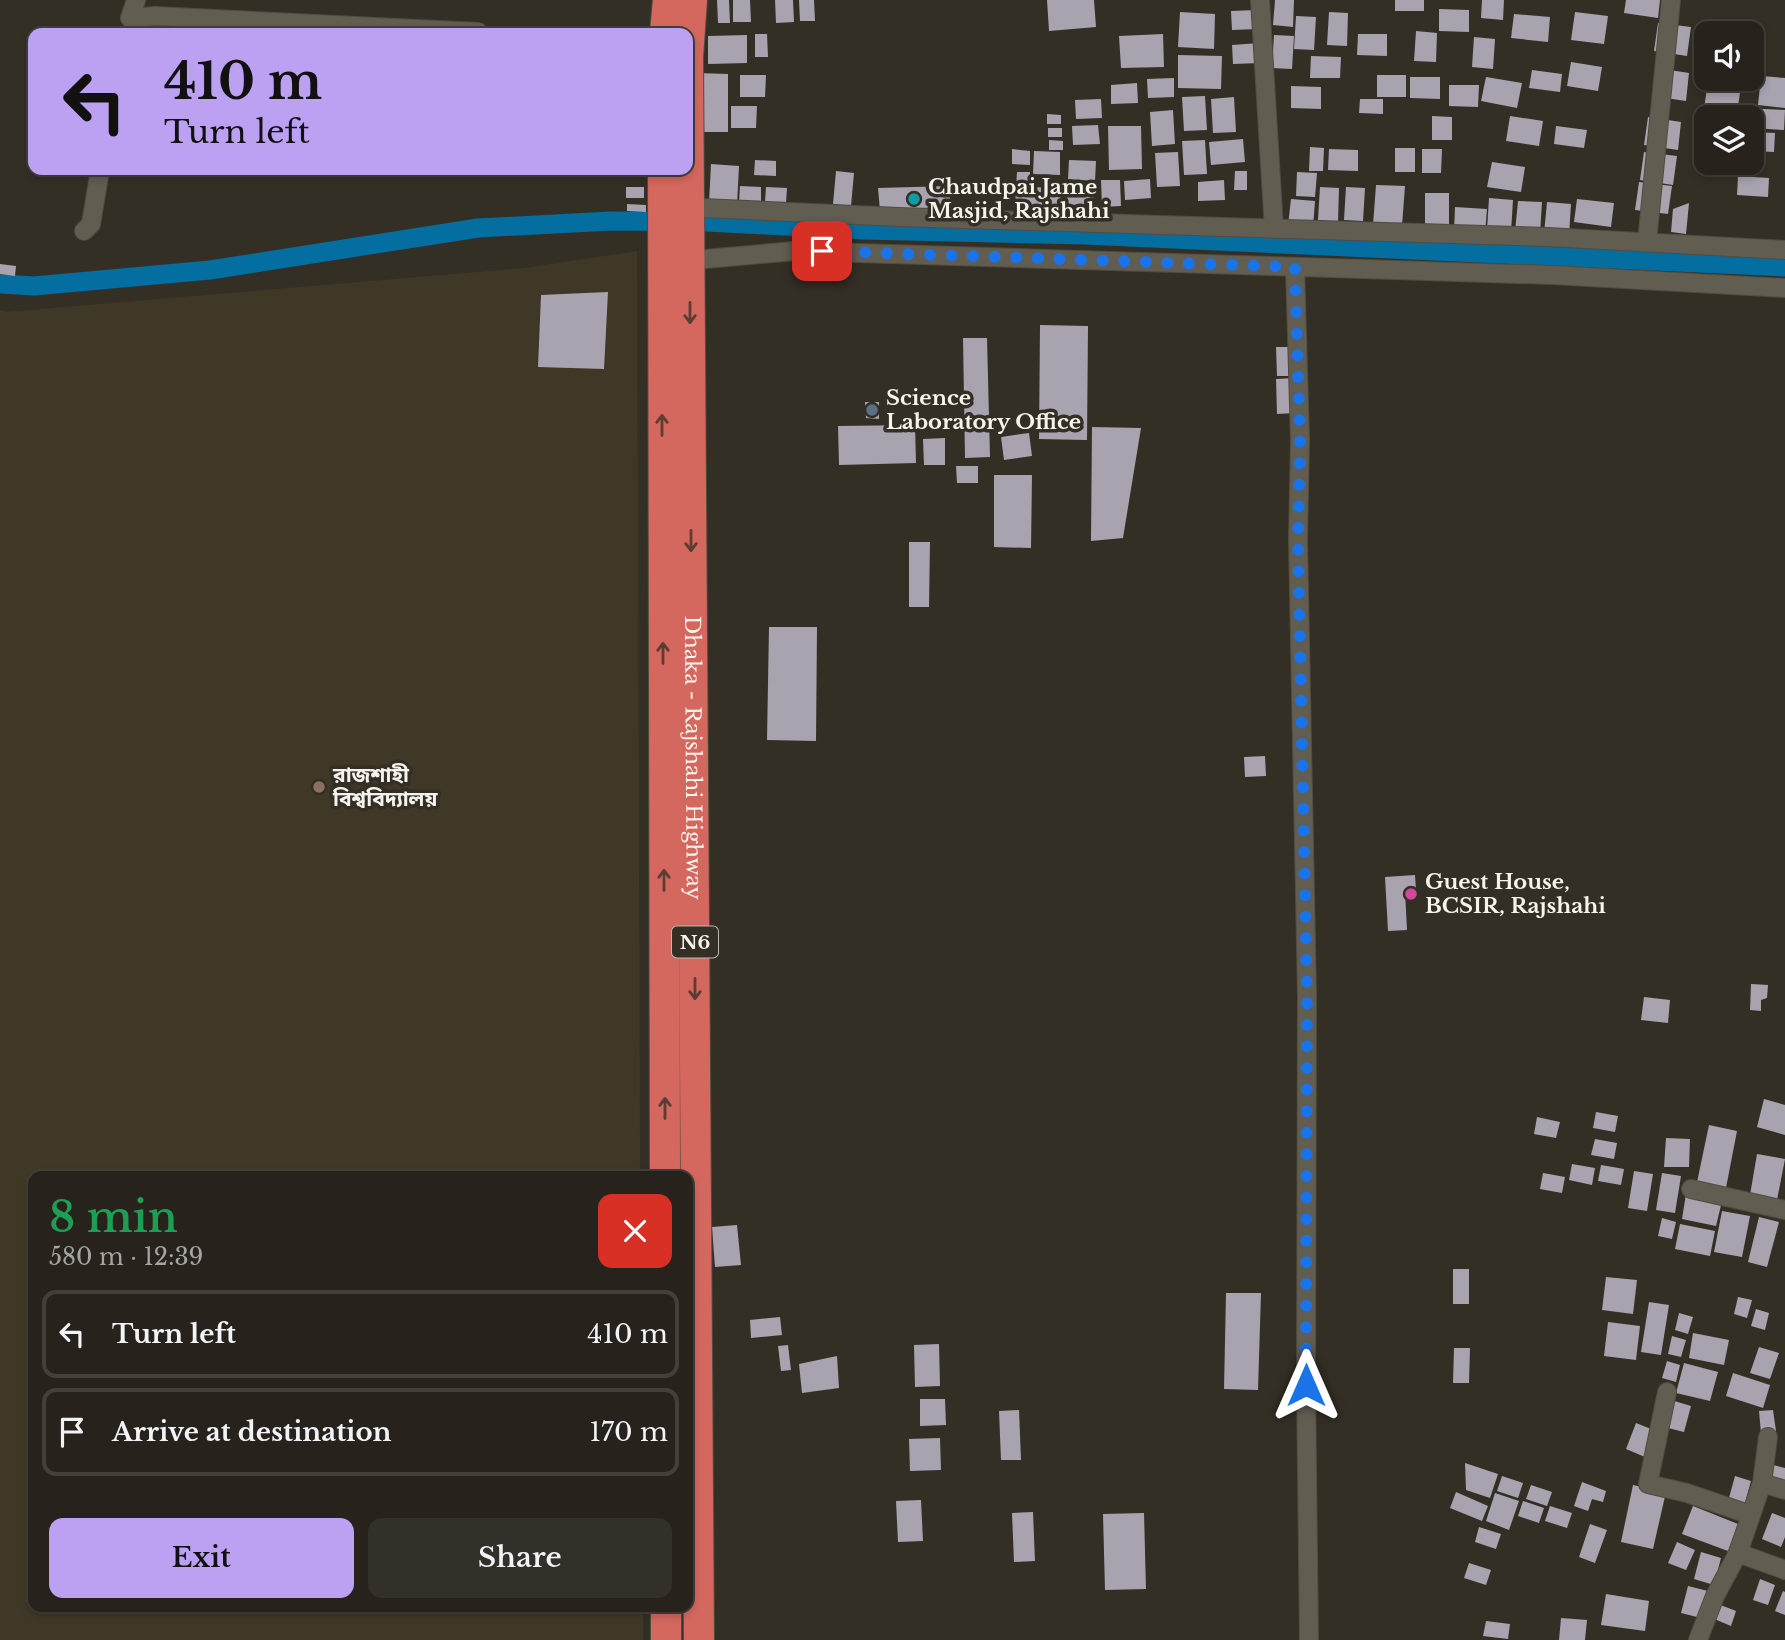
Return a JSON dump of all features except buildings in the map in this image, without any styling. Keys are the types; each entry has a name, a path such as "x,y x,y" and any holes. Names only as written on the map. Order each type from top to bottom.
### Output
{"highway":[{"path":"665,28 668,0"},
{"name":"Dhaka - Rajshahi Highway","path":"690,28 692,0"},
{"name":"Dhaka - Rajshahi Highway","path":"665,175 676,207"},
{"name":"Dhaka - Rajshahi Highway","path":"665,1171 676,207 679,175"},
{"name":"Dhaka - Rajshahi Highway","path":"676,255 691,1171"},
{"name":"Dhaka - Rajshahi Highway","path":"693,1279 699,1640"},
{"path":"666,1612 666,1640"}],"street":[{"path":"127,26 136,0"},
{"path":"1260,0 1274,229"},
{"path":"1647,242 1671,0"},
{"path":"127,26 169,17 396,28"},
{"path":"84,231 91,224 99,175"},
{"path":"676,207 1647,242 1785,250"},
{"path":"676,255 794,251 1553,275 1785,288"},
{"path":"1295,267 1300,439 1298,541 1307,996 1306,1352 1309,1640"},
{"path":"1691,1189 1785,1210"},
{"path":"1667,1392 1648,1484 1687,1493 1751,1516"},
{"path":"1698,1640 1715,1596 1738,1553 1751,1516 1762,1483 1768,1437"},
{"path":"1762,1483 1785,1490"},
{"path":"1738,1553 1785,1570"}],"shaded area":[{"name":"রাজশাহী বিশ্ববিদ্যালয়","path":"637,251 640,1171 28,1171 28,1612 643,1612 643,1640 0,1640 0,310 7,312 525,268"}],"waterway":[{"path":"0,284 34,286 210,270 478,228 611,221 1086,235 1785,267"}],"place":[{"name":"Chaudpai Jame Masjid, Rajshahi","path":"914,199"},
{"name":"Science Laboratory Office","path":"872,410"},
{"name":"রাজশাহী বিশ্ববিদ্যালয়","path":"319,787"},
{"name":"Guest House, BCSIR, Rajshahi","path":"1411,894"}],"route":[{"path":"822,251 1295,267 1300,439 1298,541 1307,996 1306,1385"}]}
